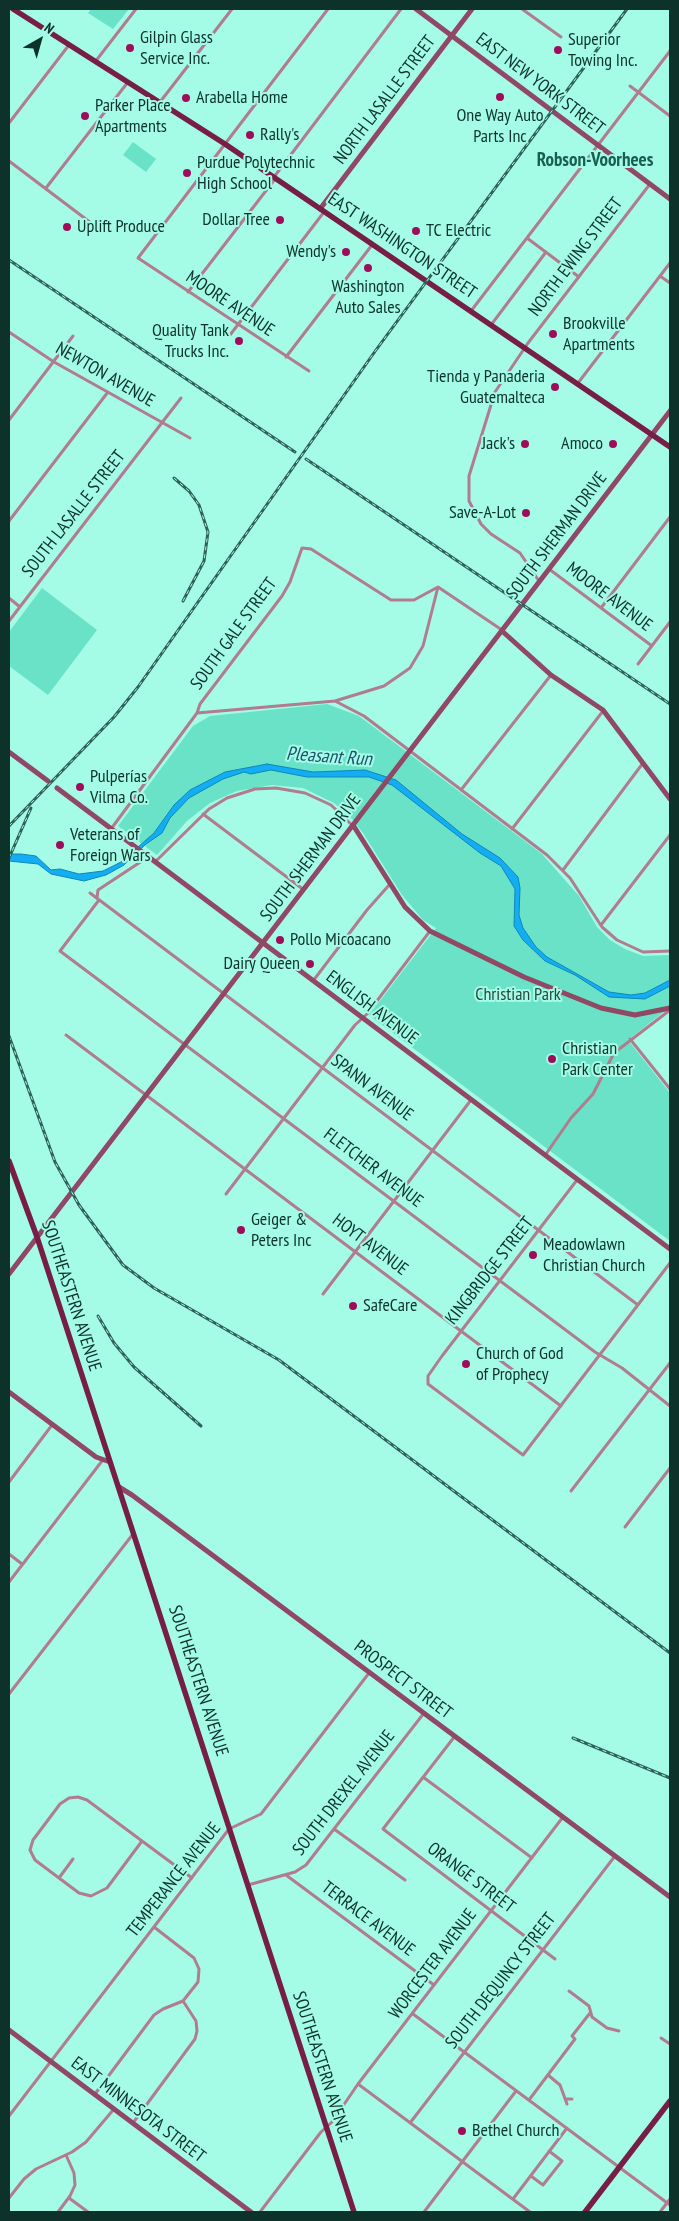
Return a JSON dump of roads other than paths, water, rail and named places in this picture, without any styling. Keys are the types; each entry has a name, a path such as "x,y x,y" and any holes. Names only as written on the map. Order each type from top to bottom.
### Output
{"main road":[{"name":"EAST WASHINGTON STREET","path":"13,9 225,144 670,447"},
{"name":"EAST NEW YORK STREET","path":"416,9 670,199"},
{"name":"NORTH LASALLE STREET","path":"322,210 472,9"},
{"name":"SOUTH SHERMAN DRIVE","path":"9,1274 670,411"},
{"path":"502,631 551,675 603,710 670,799"},
{"path":"9,752 48,781"},
{"name":"ENGLISH AVENUE","path":"57,788 670,1249"},
{"path":"353,825 409,912 430,931 519,975 598,1007 635,1015 670,1009"},
{"name":"SOUTHEASTERN AVENUE","path":"10,1166 37,1237 354,2212"},
{"path":"9,1392 102,1461 110,1462"},
{"name":"PROSPECT STREET","path":"118,1487 132,1495 670,1897"},
{"name":"EAST MINNESOTA STREET","path":"9,2030 250,2212"},
{"path":"585,2212 670,2101"}],"street":[{"path":"95,62 136,9"},
{"path":"159,103 232,9"},
{"path":"225,144 328,9"},
{"path":"188,292 401,9"},
{"path":"522,9 561,37"},
{"path":"9,123 69,45"},
{"path":"471,311 670,51"},
{"path":"46,188 128,82"},
{"path":"630,86 670,116"},
{"name":"MOORE AVENUE","path":"225,144 138,258 309,371"},
{"path":"9,161 99,229"},
{"name":"NORTH EWING STREET","path":"540,581 518,551 492,536 480,524 472,509 468,492 469,476 495,392 525,348 650,184"},
{"path":"230,335 322,210"},
{"path":"527,238 579,277"},
{"path":"286,357 372,244"},
{"path":"491,325 546,252"},
{"path":"578,384 670,263"},
{"path":"660,276 670,283"},
{"name":"NEWTON AVENUE","path":"9,332 54,362 190,438"},
{"path":"9,420 73,336"},
{"path":"9,521 108,392"},
{"name":"SOUTH LASALLE STREET","path":"9,621 181,398"},
{"path":"601,608 670,518"},
{"name":"SOUTH GALE STREET","path":"111,828 197,713 200,704 282,596 290,582 300,549 305,547 390,600 414,600 438,587"},
{"name":"MOORE AVENUE","path":"549,569 652,646"},
{"path":"197,713 335,701 384,686 410,668 424,646 438,587 502,631"},
{"path":"9,598 20,606"},
{"path":"638,664 670,622"},
{"path":"462,790 551,675"},
{"path":"335,701 360,713 544,852 563,870 582,894 601,925 616,940 630,948 653,953 670,951"},
{"path":"512,828 603,710"},
{"path":"563,870 643,762"},
{"path":"155,862 203,814 220,802 240,793 276,788 301,792 322,800 353,825"},
{"path":"203,814 304,890"},
{"path":"601,925 670,835"},
{"path":"99,900 96,895 97,891 147,856"},
{"path":"313,981 367,910 390,884"},
{"name":"SPANN AVENUE","path":"90,893 638,1305"},
{"name":"FLETCHER AVENUE","path":"99,900 60,951 600,1355 607,1357 670,1406"},
{"path":"226,1194 283,1118 430,931"},
{"path":"546,1154 571,1118 594,1094 614,1053 670,1009"},
{"name":"HOYT AVENUE","path":"66,1035 561,1406"},
{"path":"630,1039 670,1089"},
{"path":"323,1294 472,1099"},
{"name":"KINGBRIDGE STREET","path":"561,1406 523,1455 458,1408 427,1380 461,1331 578,1179"},
{"path":"561,1406 670,1263"},
{"path":"571,1491 670,1362"},
{"path":"9,1482 53,1424"},
{"path":"9,1582 102,1461"},
{"path":"625,1527 670,1468"},
{"path":"9,1694 133,1533"},
{"path":"9,1554 22,1564"},
{"name":"TEMPERANCE AVENUE","path":"9,2115 230,1829 261,1814 369,1673"},
{"name":"SOUTH DREXEL AVENUE","path":"248,1885 285,1875 306,1865 424,1713"},
{"path":"454,1736 423,1777 532,1858"},
{"name":"ORANGE STREET","path":"423,1777 383,1829 555,1959"},
{"path":"142,1841 106,1889 95,1895 81,1894 35,1860 30,1851 32,1842 59,1805 74,1796 87,1800 192,1878"},
{"name":"WORCESTER AVENUE","path":"260,2212 563,1817"},
{"path":"334,1829 405,1880"},
{"name":"SOUTH DEQUINCY STREET","path":"410,2123 615,1856"},
{"path":"59,1878 73,1859"},
{"name":"TERRACE AVENUE","path":"285,1875 434,1985"},
{"path":"94,2095 156,2014 183,2001 196,1985 199,1973 198,1965 193,1956 154,1927"},
{"path":"569,1991 588,2006 590,2013 605,2027 619,2031"},
{"path":"133,2123 196,2037 196,2021 183,2001"},
{"path":"529,2100 575,2038 572,2036 590,2013"},
{"path":"413,2014 669,2204"},
{"path":"661,2038 670,2044"},
{"path":"548,2075 559,2084 567,2099 567,2104"},
{"path":"358,2084 530,2212"},
{"path":"424,2212 516,2091"},
{"path":"567,2099 572,2099"},
{"path":"9,2198 33,2171 66,2155 89,2140 114,2109"},
{"path":"513,2199 567,2128"},
{"path":"531,2176 544,2186 562,2161 550,2151"},
{"path":"58,2212 74,2189 75,2177 66,2155"},
{"path":"69,2198 88,2212"},
{"path":"660,2212 669,2204 670,2199"}],"water":[{"name":"Pleasant Run","path":"267,764 313,772 365,770 396,780 462,834 500,858 518,877 520,888 519,915 523,928 536,947 547,957 609,992 631,995 645,993 670,980 670,986 645,999 609,997 575,975 545,961 523,940 514,926 515,889 501,866 480,853 392,785 369,777 307,777 271,770 251,774 244,772 223,779 189,798 170,818 162,833 146,844 124,865 106,875 84,881 51,874 38,864 9,861 9,854 21,854 36,856 51,870 60,869 79,874 103,871 121,862 154,833 174,805 190,790 225,772"}],"railway":[{"path":"9,826 114,717 138,687 376,350 627,9"},
{"path":"9,260 295,452"},
{"path":"306,459 670,704"},
{"path":"174,478 189,491 199,505 208,532 204,561 183,601"},
{"path":"9,858 31,808"},
{"path":"9,1036 55,1162 79,1205 123,1265 154,1288 279,1360 670,1653"},
{"path":"98,1316 114,1343 134,1367 201,1426"},
{"path":"573,1738 670,1778"}],"place":[{"name":"Gilpin Glass Service Inc.","path":"130,48"},
{"name":"Superior Towing Inc.","path":"558,50"},
{"name":"One Way Auto Parts Inc","path":"500,97"},
{"name":"Arabella Home","path":"186,98"},
{"name":"Parker Place Apartments","path":"85,116"},
{"name":"Rally's","path":"250,135"},
{"name":"Purdue Polytechnic High School","path":"187,173"},
{"name":"Dollar Tree","path":"280,220"},
{"name":"Uplift Produce","path":"67,227"},
{"name":"TC Electric","path":"416,231"},
{"name":"Wendy's","path":"346,252"},
{"name":"Washington Auto Sales","path":"368,268"},
{"name":"Brookville Apartments","path":"553,334"},
{"name":"Quality Tank Trucks Inc.","path":"239,341"},
{"name":"Tienda y Panaderia Guatemalteca","path":"555,387"},
{"name":"Jack's","path":"525,444"},
{"name":"Amoco","path":"613,444"},
{"name":"Save-A-Lot","path":"526,513"},
{"name":"Pulperías Vilma Co.","path":"80,787"},
{"name":"Veterans of Foreign Wars","path":"60,845"},
{"name":"Pollo Micoacano","path":"280,940"},
{"name":"Dairy Queen","path":"310,964"},
{"name":"Christian Park Center","path":"552,1059"},
{"name":"Geiger & Peters Inc","path":"241,1230"},
{"name":"Meadowlawn Christian Church","path":"533,1255"},
{"name":"SafeCare","path":"353,1306"},
{"name":"Church of God of Prophecy","path":"466,1364"},
{"name":"Bethel Church","path":"462,2131"}],"district":[{"name":"Robson-Voorhees","path":"595,161"}],"park label":[{"name":"Christian Park","path":"518,995"}]}
